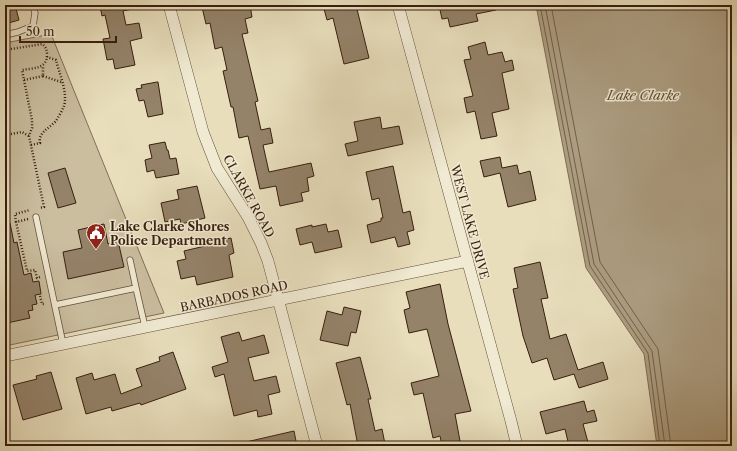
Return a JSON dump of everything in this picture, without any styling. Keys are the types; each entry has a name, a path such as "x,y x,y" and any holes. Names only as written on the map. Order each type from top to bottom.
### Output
{"street":[{"name":"CLARKE ROAD","path":"168,5 209,150 217,168 248,217 268,261 317,446"},
{"name":"WEST LAKE DRIVE","path":"398,5 517,446"},
{"name":"BARBADOS ROAD","path":"5,356 468,261"}],"lane":[{"path":"5,35 33,26 35,13 33,5"},
{"path":"36,217 63,344"},
{"path":"130,260 145,327"},
{"path":"55,306 136,288"}],"path":[{"path":"5,50 42,44 46,47 46,62 42,66 22,70 32,120 32,128 29,136 44,207 15,214 27,271 35,270 37,278 48,276"},
{"path":"31,145 40,143 39,138 41,134 55,122 64,105 63,88 56,60 47,57"},
{"path":"42,66 43,76"},
{"path":"24,80 43,76 61,82"},
{"path":"5,135 22,132 29,136"},
{"path":"16,222 36,217"},
{"path":"40,296 42,304"}],"shaded area":[{"path":"51,34 164,313 5,346 5,43"}],"water":[{"name":"Lake Clarke","path":"536,5 732,5 732,446 657,446 644,354 586,268"}],"building":[{"path":"5,5 15,5 19,20 5,24"},
{"path":"131,5 132,9 123,11 126,25 139,23 142,38 130,41 135,65 115,69 113,59 107,60 103,39 110,38 105,15 102,16 100,6"},
{"path":"211,5 250,5 252,17 245,19 248,33 242,34 258,101 255,102 261,130 270,128 273,143 263,145 269,172 311,163 314,176 307,178 309,191 301,193 303,201 280,206 276,186 260,189 248,136 239,138 233,107 231,107 223,71 227,70 222,47 215,49 210,23 206,24 202,7"},
{"path":"323,5 356,5 369,58 344,64 333,18 327,20"},
{"path":"439,5 496,5 496,10 476,14 478,21 450,27 448,18 442,19"},
{"path":"485,42 488,55 502,52 505,62 512,60 514,70 502,73 509,109 492,113 497,136 481,139 475,111 467,113 464,98 473,96 464,60 471,59 468,47"},
{"path":"158,82 163,114 148,117 144,100 139,101 136,89 142,88 141,85"},
{"path":"380,117 382,129 399,126 403,144 348,156 345,144 358,141 354,122"},
{"path":"165,142 170,159 176,158 179,174 156,178 154,170 147,172 145,160 152,158 149,145"},
{"path":"500,157 502,168 517,165 519,174 530,171 536,200 508,207 500,173 484,177 480,161"},
{"path":"393,166 403,213 410,211 414,230 407,232 410,244 398,247 395,237 371,243 367,225 381,221 381,218 383,218 379,198 372,200 366,172"},
{"path":"65,168 76,203 58,208 48,173"},
{"path":"197,186 205,218 181,224 180,219 165,222 161,203 179,199 177,190"},
{"path":"10,223 14,243 17,242 24,275 31,273 33,282 39,281 41,294 35,295 37,304 32,305 33,310 28,311 30,318 7,323 5,316 5,224"},
{"name":"Lake Clarke Shores Police Department","path":"104,224 108,244 118,241 124,267 68,279 63,252 82,248 78,230"},
{"path":"326,224 328,232 338,230 342,247 315,253 312,242 300,245 296,229 312,225 312,227"},
{"path":"231,238 234,253 229,255 233,277 197,285 195,276 181,279 177,261 186,259 184,251 205,246 205,243"},
{"path":"540,262 548,298 541,299 550,339 566,334 578,370 603,362 608,379 579,388 574,374 554,380 547,358 532,363 523,336 513,289 518,288 514,268"},
{"path":"440,284 448,324 471,411 455,414 460,441 442,445 440,436 433,438 423,393 414,395 411,383 439,376 427,329 409,333 404,310 410,308 406,292"},
{"path":"344,307 361,311 356,333 351,332 348,346 320,340 327,311 342,315"},
{"path":"239,332 242,341 264,335 269,353 248,358 254,381 276,376 280,392 268,395 272,414 258,417 257,410 234,416 224,374 215,377 212,367 228,362 221,337"},
{"path":"173,352 186,389 141,405 140,403 112,411 111,407 86,414 76,378 92,373 94,380 115,374 121,394 142,386 136,369 160,361 159,357"},
{"path":"360,357 371,399 368,399 375,431 382,429 385,444 376,446 358,446 350,404 347,405 336,363"},
{"path":"51,372 62,409 23,420 13,385 37,379 36,376"},
{"path":"584,401 587,412 594,410 597,421 583,424 589,446 569,446 565,429 546,434 540,412"},
{"path":"294,431 297,446 246,446 246,442"}],"place":[{"name":"Lake Clarke Shores Police Department","path":"96,250"}]}
